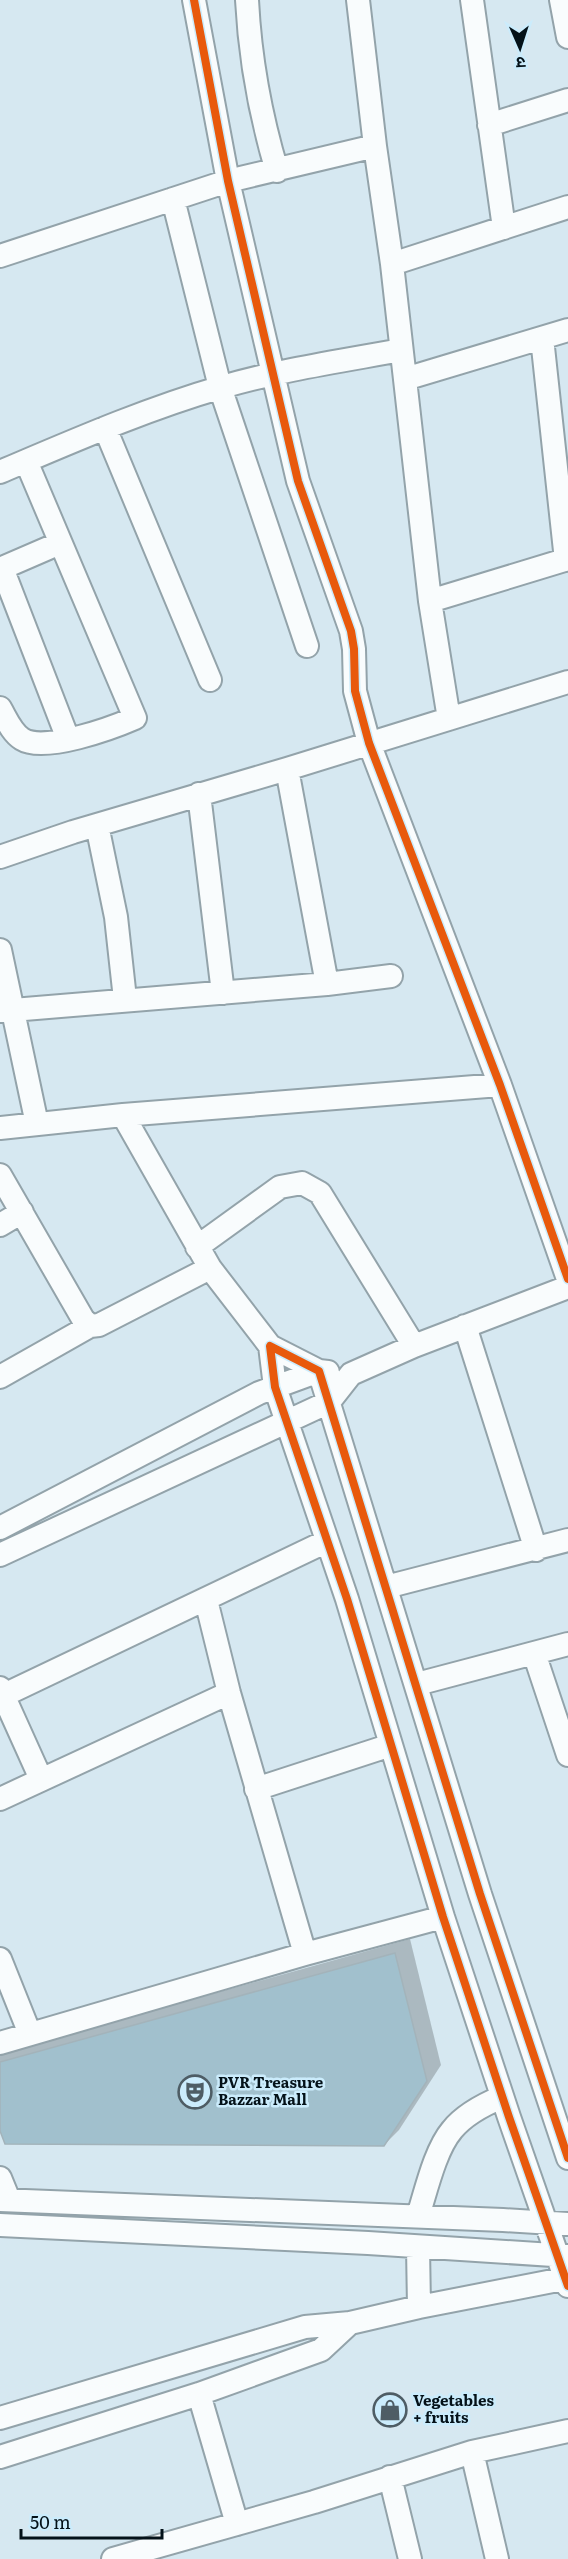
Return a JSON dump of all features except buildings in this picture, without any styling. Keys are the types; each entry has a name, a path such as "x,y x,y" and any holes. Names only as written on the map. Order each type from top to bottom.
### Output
{"street":[{"path":"194,0 228,181 297,481 351,631 355,691 369,743 500,1085 568,1278"},
{"path":"247,0 253,68 263,125 277,171"},
{"path":"358,0 392,264 430,601 449,718"},
{"path":"472,0 504,228"},
{"path":"561,0 568,37"},
{"path":"489,124 568,100"},
{"path":"0,255 228,181 375,146"},
{"path":"173,199 220,387 307,646"},
{"path":"392,264 568,207"},
{"path":"405,379 568,330"},
{"path":"430,601 567,559 542,338"},
{"path":"0,472 105,428 220,387 274,374 401,350"},
{"path":"105,428 210,680"},
{"path":"0,708 11,728 22,740 43,743 111,728 135,718 26,461"},
{"path":"60,543 1,569 68,738"},
{"path":"0,857 97,825 287,770 568,682"},
{"path":"287,770 327,984"},
{"path":"199,794 223,993"},
{"path":"97,825 116,917 125,999"},
{"path":"0,950 7,1010 37,1124"},
{"path":"7,1010 327,984 391,976"},
{"path":"0,1128 123,1115 500,1085"},
{"path":"123,1115 210,1268 270,1346 320,1371 351,1374"},
{"path":"0,1175 83,1319 90,1326"},
{"path":"197,1247 280,1187 302,1183 320,1193 414,1346"},
{"path":"0,1224 22,1212"},
{"path":"0,1377 90,1326 99,1325 210,1268"},
{"path":"320,1371 259,1393 2,1522 8,1552 329,1402 351,1374 414,1346 568,1287"},
{"path":"465,1326 536,1550"},
{"path":"270,1346 275,1387 327,1541 443,1917 545,2223 565,2271"},
{"path":"320,1371 480,1894 561,2114 568,2158"},
{"path":"386,1587 568,1540"},
{"path":"41,1779 1,1693 206,1600 327,1541"},
{"path":"206,1600 229,1693 305,1954"},
{"path":"417,1684 568,1644"},
{"path":"534,1653 564,1729 568,1755"},
{"path":"0,1798 229,1693"},
{"path":"256,1789 391,1744"},
{"path":"0,2043 305,1954 443,1917"},
{"path":"0,1959 30,2034"},
{"path":"418,2216 440,2151 452,2129 485,2104 502,2097"},
{"path":"0,2178 4,2200 568,2224"},
{"path":"0,2225 418,2247 565,2271"},
{"path":"418,2247 419,2307"},
{"path":"0,2418 305,2327 350,2323 565,2271"},
{"path":"0,2457 199,2394 321,2350 350,2323"},
{"path":"199,2394 237,2524"},
{"path":"112,2559 237,2524 472,2452 568,2431"},
{"path":"472,2452 497,2559"},
{"path":"390,2477 410,2559"}],"cycle path":[{"path":"194,0 228,181 298,481 351,631 355,691 369,743 500,1085 568,1279"},
{"path":"568,2158 480,1894 319,1371 270,1346 275,1387 347,1599 443,1917 568,2286"}],"place":[{"name":"PVR Treasure Bazzar Mall","path":"195,2092"},
{"name":"Vegetables + fruits","path":"390,2410"}]}
